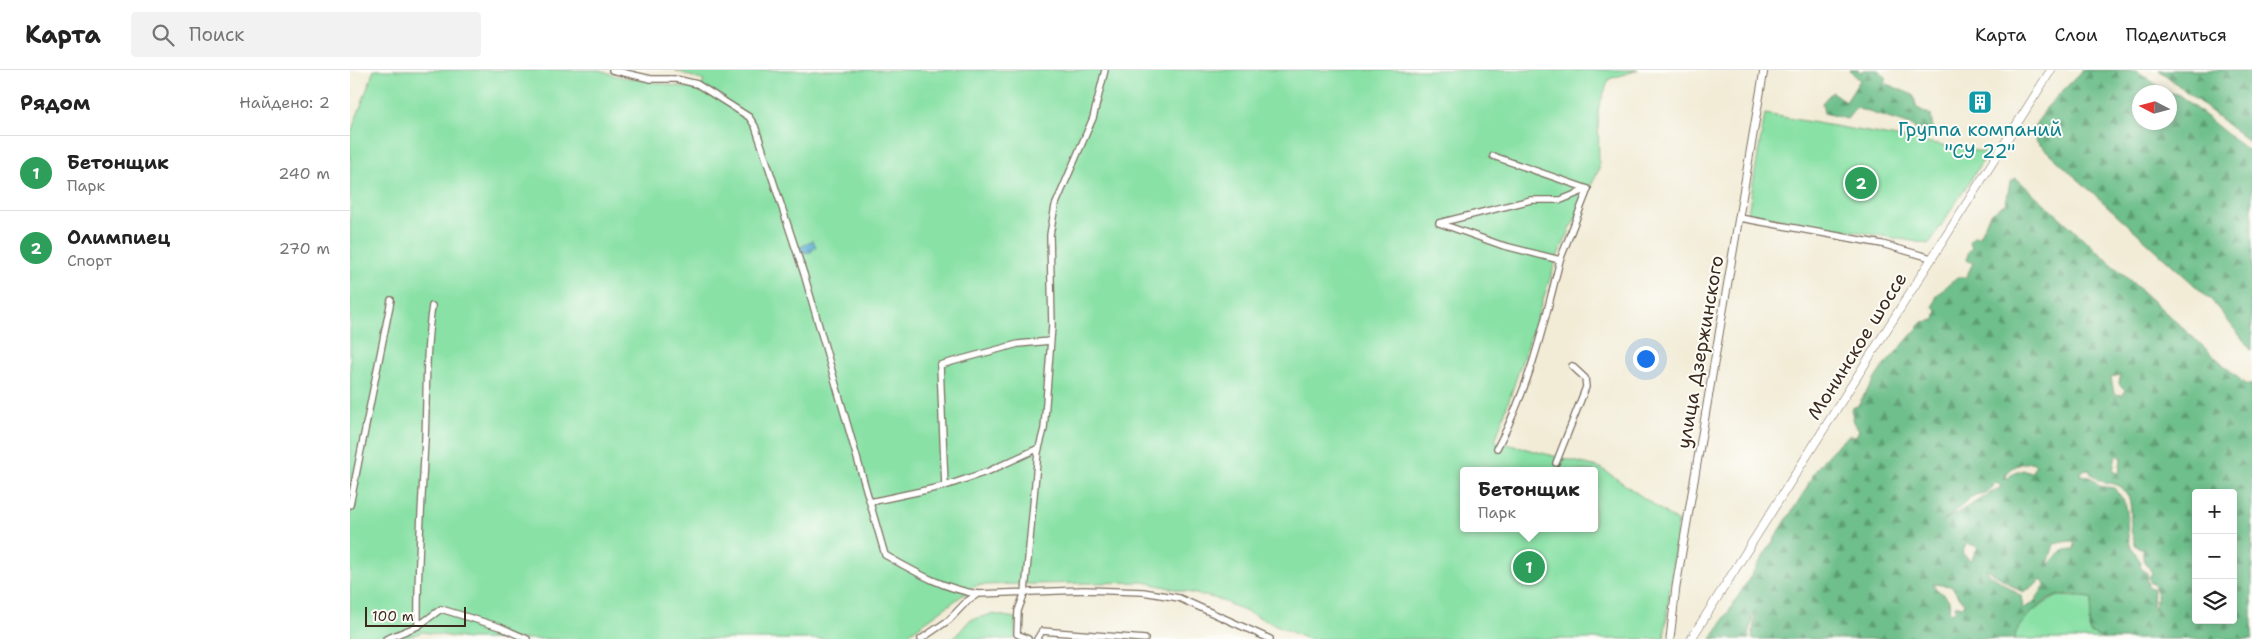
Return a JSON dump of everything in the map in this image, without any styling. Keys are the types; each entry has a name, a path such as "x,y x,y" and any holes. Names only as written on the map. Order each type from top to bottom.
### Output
{"main road":[{"name":"Монинское шоссе","path":"1691,639 2051,70"}],"street":[{"path":"612,70 651,79 676,79 697,84 749,117 755,126 804,274 885,556 933,581 978,594 1143,592 1178,598 1270,639"},
{"path":"1028,639 1017,637 1018,611 1025,592 1039,448 1044,429 1050,341 1051,219 1093,118 1105,70"},
{"name":"улица Дзержинского","path":"1671,637 1676,587 1764,70"},
{"path":"1493,156 1588,190"},
{"path":"1560,260 1501,245 1439,223 1531,200 1561,200 1588,190"},
{"path":"1497,448 1514,417 1540,343 1560,260 1588,190"},
{"path":"1740,218 1882,244 1931,258"},
{"path":"350,505 391,300"},
{"path":"418,626 417,584 425,438 427,340 432,306"},
{"path":"945,486 940,365 1018,344 1050,341"},
{"path":"1556,462 1586,387 1585,378 1572,366"},
{"path":"870,502 945,486 989,471 1039,448"},
{"path":"921,639 949,620 967,601 978,594"},
{"path":"386,639 418,626 441,609 500,627 527,639"},
{"path":"1037,639 1042,631 1145,639"}],"green space":[{"path":"374,70 600,70 617,76 700,90 704,81 674,70 1638,70 1609,79 1598,109 1599,169 1558,255 1495,441 1597,467 1460,467 1460,532 1598,532 1598,467 1601,468 1678,522 1664,639 1307,639 1218,599 1144,582 977,585 904,639 468,639 422,632 403,639 350,639 350,135"},
{"path":"1849,70 1858,70 1860,72 1864,70 1878,70 1887,78 1885,83 1913,95 1917,108 1931,115 1933,132 1921,140 1913,126 1856,108 1847,119 1824,113 1822,103 1832,92 1846,102 1860,80"},
{"path":"2083,70 2136,70 2157,85 2132,85 2132,130 2177,130 2177,94 2252,154 2252,351 2212,301 2038,143 2031,133 2046,108"},
{"path":"2159,70 2252,70 2252,144"},
{"path":"1765,114 1988,153 1929,244 1748,213"},
{"path":"2016,178 2245,384 2252,385 2252,639 2104,639 2090,633 2089,624 2092,598 2065,595 2051,599 2031,613 2020,626 2014,639 1752,639 1755,613 1753,614 1749,639 1711,639 1818,467 1848,436 1856,436 1859,430 1854,422 1851,409 1861,404 1861,400 1882,368 1923,322 1935,320 1937,311 1933,306 1937,295 1957,277 1966,277 1973,263 1967,260 1968,252 1972,248 1969,241 1974,236 1979,236 1990,214 2006,203 2010,182","holes":["2120,375 2119,384 2125,390 2123,395 2114,394 2111,377","2116,455 2121,458 2119,474 2113,471","2032,462 2036,465 2031,473 2023,470 2012,474 2008,479 2006,476 2010,470 2017,466","2089,469 2097,479 2122,488 2129,498 2132,536 2136,546 2143,549 2143,558 2152,573 2149,577 2150,582 2154,583 2158,601 2155,600 2156,613 2152,605 2153,588 2148,587 2147,573 2140,567 2141,562 2129,541 2124,502 2114,488 2099,486 2090,476 2080,475 2083,470","1997,482 2001,487 1943,521 1975,495 1985,493","2069,541 2075,543 2074,549 2061,552 2047,568 2054,544","1967,543 1978,547 1971,561 1962,553","1987,569 2023,593 2042,580 2045,585 2034,602 2023,609 2021,596 1987,572","1933,584 1951,586 1965,604 1962,607 1955,605 1956,610 1952,613 1949,611 1950,605 1947,597 1935,588"]},
{"path":"2058,596 2092,598 2089,624 2090,633 2104,639 2014,639 2016,631 2031,613"},
{"path":"992,614 1015,618 1015,639 953,639 970,620"}],"water":[{"path":"813,240 816,247 811,252 805,253 799,248"}],"place":[{"name":"Группа компаний \"СУ 22\"","path":"1980,102"},
{"name":"Олимпиец","path":"1861,183"},
{"name":"Бетонщик","path":"1529,567"}]}
